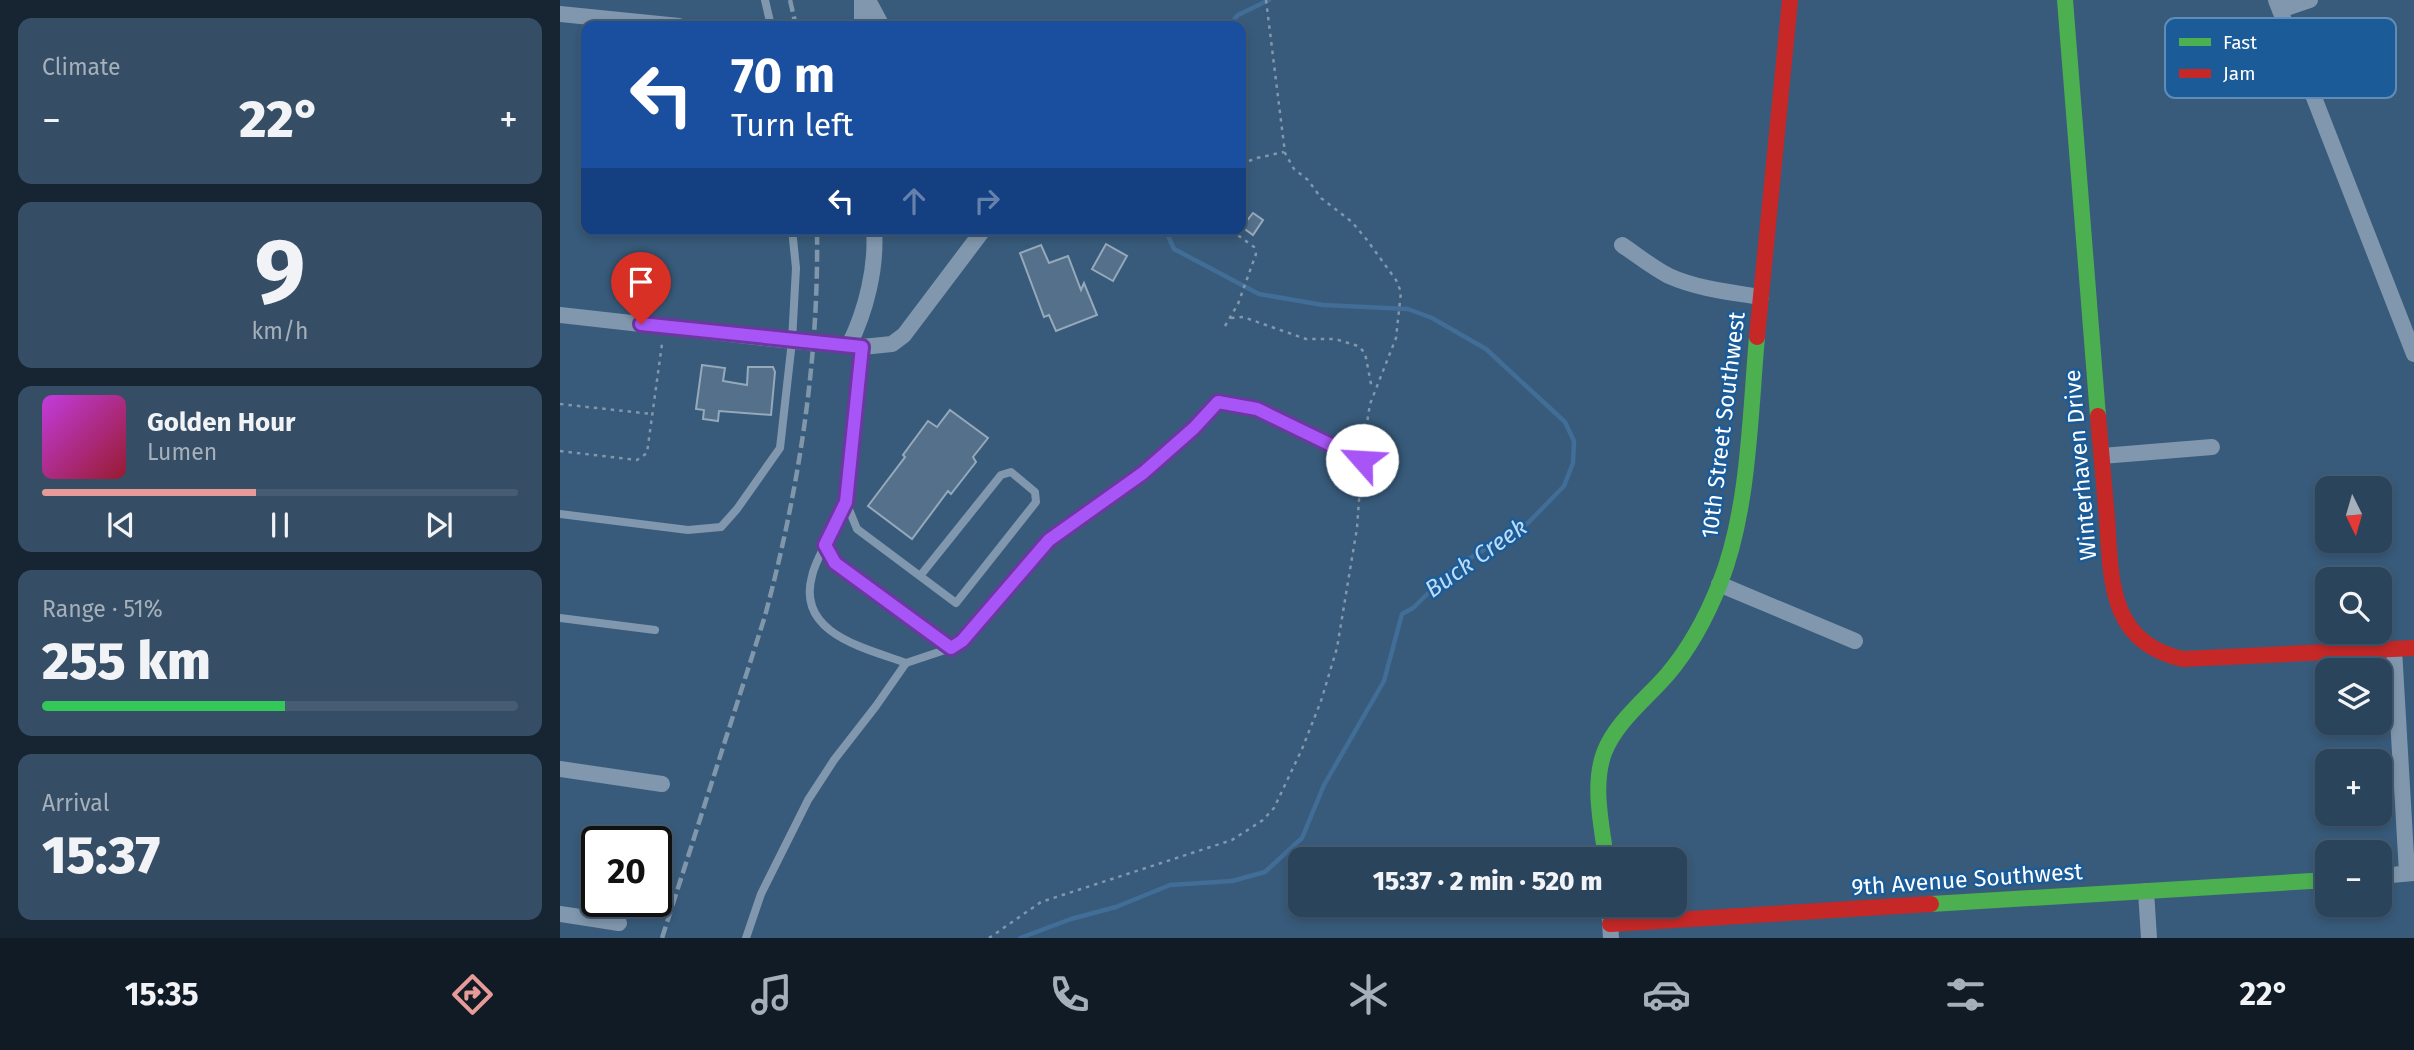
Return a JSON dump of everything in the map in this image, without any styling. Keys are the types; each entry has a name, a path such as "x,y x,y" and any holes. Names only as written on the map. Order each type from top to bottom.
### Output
{"street":[{"path":"862,0 862,21"},
{"path":"867,0 879,21"},
{"name":"10th Street Southwest","path":"1605,847 1600,778 1604,754 1617,732 1648,698 1692,639 1719,584 1736,533 1790,0"},
{"name":"Winterhaven Drive","path":"2065,0 2112,586 2125,623 2148,646 2170,657 2198,660 2414,648"},
{"path":"2278,5 2310,0"},
{"path":"560,14 629,21"},
{"path":"2314,98 2414,354"},
{"path":"856,346 874,235"},
{"path":"560,316 792,341 881,347 898,341 979,235"},
{"path":"1622,245 1666,275 1682,281 1696,286 1761,297"},
{"path":"2102,456 2212,447"},
{"path":"1719,584 1855,640"},
{"path":"2392,875 2410,873 2394,649"},
{"path":"560,769 662,784"},
{"name":"9th Avenue Southwest","path":"1611,931 2315,881"},
{"path":"2146,891 2149,938"},
{"path":"560,914 619,923"}],"lane":[{"path":"765,0 770,21"},
{"path":"560,514 688,530 721,527 737,509 780,448 792,341 796,268 793,235"},
{"path":"856,346 846,502 811,577 810,597 815,617 828,630 848,641 906,663"},
{"path":"746,938 761,894 808,800 834,760 906,663 951,648 962,641 1049,540 1143,473 1194,428 1218,402 1257,409 1362,460"},
{"path":"846,502 856,529 956,603 1036,502 1035,492 1012,472 1001,475 920,576"},
{"path":"825,545 835,563 951,648"},
{"path":"560,618 655,630"}],"path":[{"path":"989,938 1028,908 1041,902 1232,841 1264,820 1274,808 1302,749 1338,648 1357,528 1362,460 1373,393 1396,338 1401,292 1376,251 1352,222 1321,198 1308,180 1294,169 1285,152 1266,0"},
{"path":"1246,162 1285,152"},
{"path":"1225,326 1231,318 1256,254 1254,247 1238,235"},
{"path":"1231,318 1243,317 1306,338 1335,339 1358,346 1365,353 1373,393"},
{"path":"560,451 637,460 647,453 662,344"},
{"path":"560,404 652,414"}],"building":[{"path":"1253,213 1263,220 1253,235 1246,230 1246,222"},
{"path":"1106,244 1127,256 1113,281 1092,269"},
{"path":"1041,245 1049,263 1068,256 1081,290 1084,283 1097,315 1056,331 1049,315 1044,317 1020,253"},
{"path":"702,365 725,368 723,381 747,385 748,367 773,367 775,372 771,415 719,411 718,421 703,419 704,410 696,409"},
{"path":"950,410 988,438 973,457 976,462 951,494 948,491 912,539 868,506 928,421 937,427"}],"waterway":[{"name":"Buck Creek","path":"1233,21 1238,15 1269,0"},
{"name":"Buck Creek","path":"1020,938 1071,919 1116,907 1170,885 1232,881 1265,872 1302,838 1324,785 1384,681 1402,614 1413,608 1454,568 1528,523 1564,486 1573,463 1574,441 1565,422 1486,349 1432,318 1408,309 1323,305 1259,294 1174,249 1168,235"}],"railway":[{"path":"790,0 795,21"},
{"path":"662,938 765,616 788,520 804,424 815,327 817,235"}],"traffic: fast":[{"path":"2065,0 2098,416"},
{"path":"1604,847 1598,792 1604,753 1623,721 1667,675 1690,643 1715,595 1730,555 1747,462 1757,337"},
{"path":"1931,904 2315,881"}],"traffic: jam":[{"path":"1757,337 1790,0"},
{"path":"2098,416 2113,586 2127,624 2140,639 2159,651 2183,659 2414,648"},
{"path":"1610,924 1931,904"}],"route":[{"path":"641,324 862,347 846,502 825,545 835,563 951,648 962,641 1049,540 1143,473 1194,428 1218,402 1257,409 1362,460"}]}
